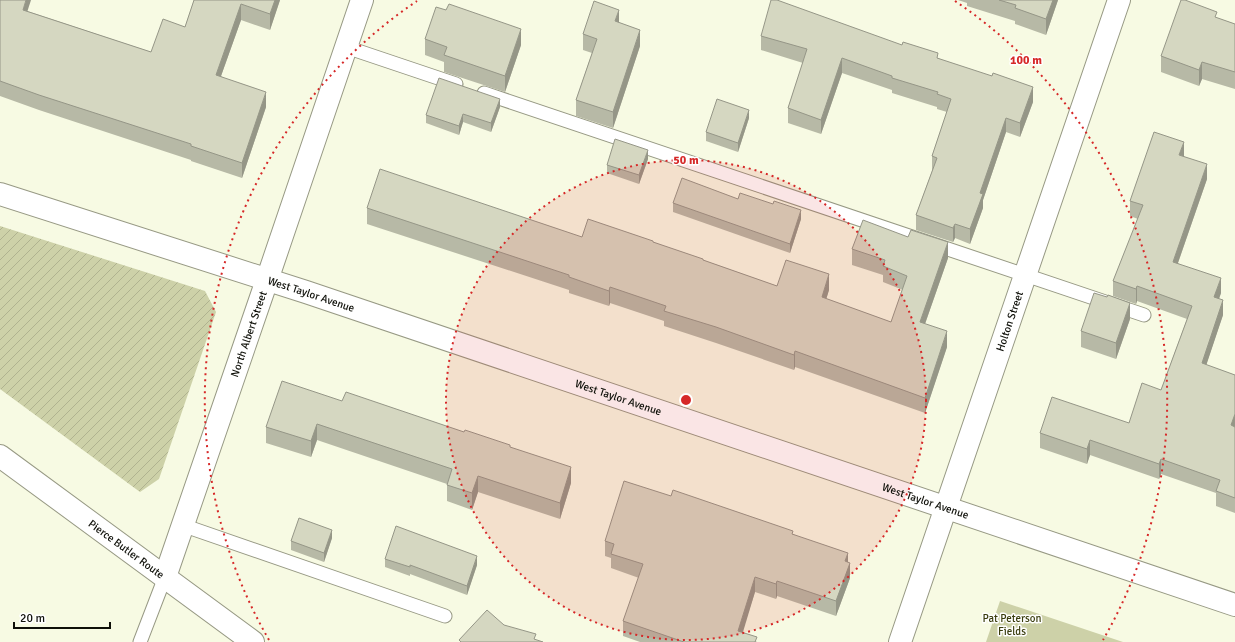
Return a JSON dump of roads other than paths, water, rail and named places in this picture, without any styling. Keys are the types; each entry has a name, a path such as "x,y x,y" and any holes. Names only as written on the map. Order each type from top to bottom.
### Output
{"street":[{"name":"North Albert Street","path":"165,577 362,0"},
{"name":"Holton Street","path":"900,642 1119,0"},
{"name":"West Taylor Avenue","path":"0,194 267,280 947,507 1235,605"},
{"name":"Pierce Butler Route","path":"0,456 253,642"}],"lane":[{"path":"346,47 1144,315"},
{"path":"182,526 446,616"},
{"path":"140,642 165,577"}],"park label":[{"name":"Pat Peterson Fields","path":"1012,624"}]}
